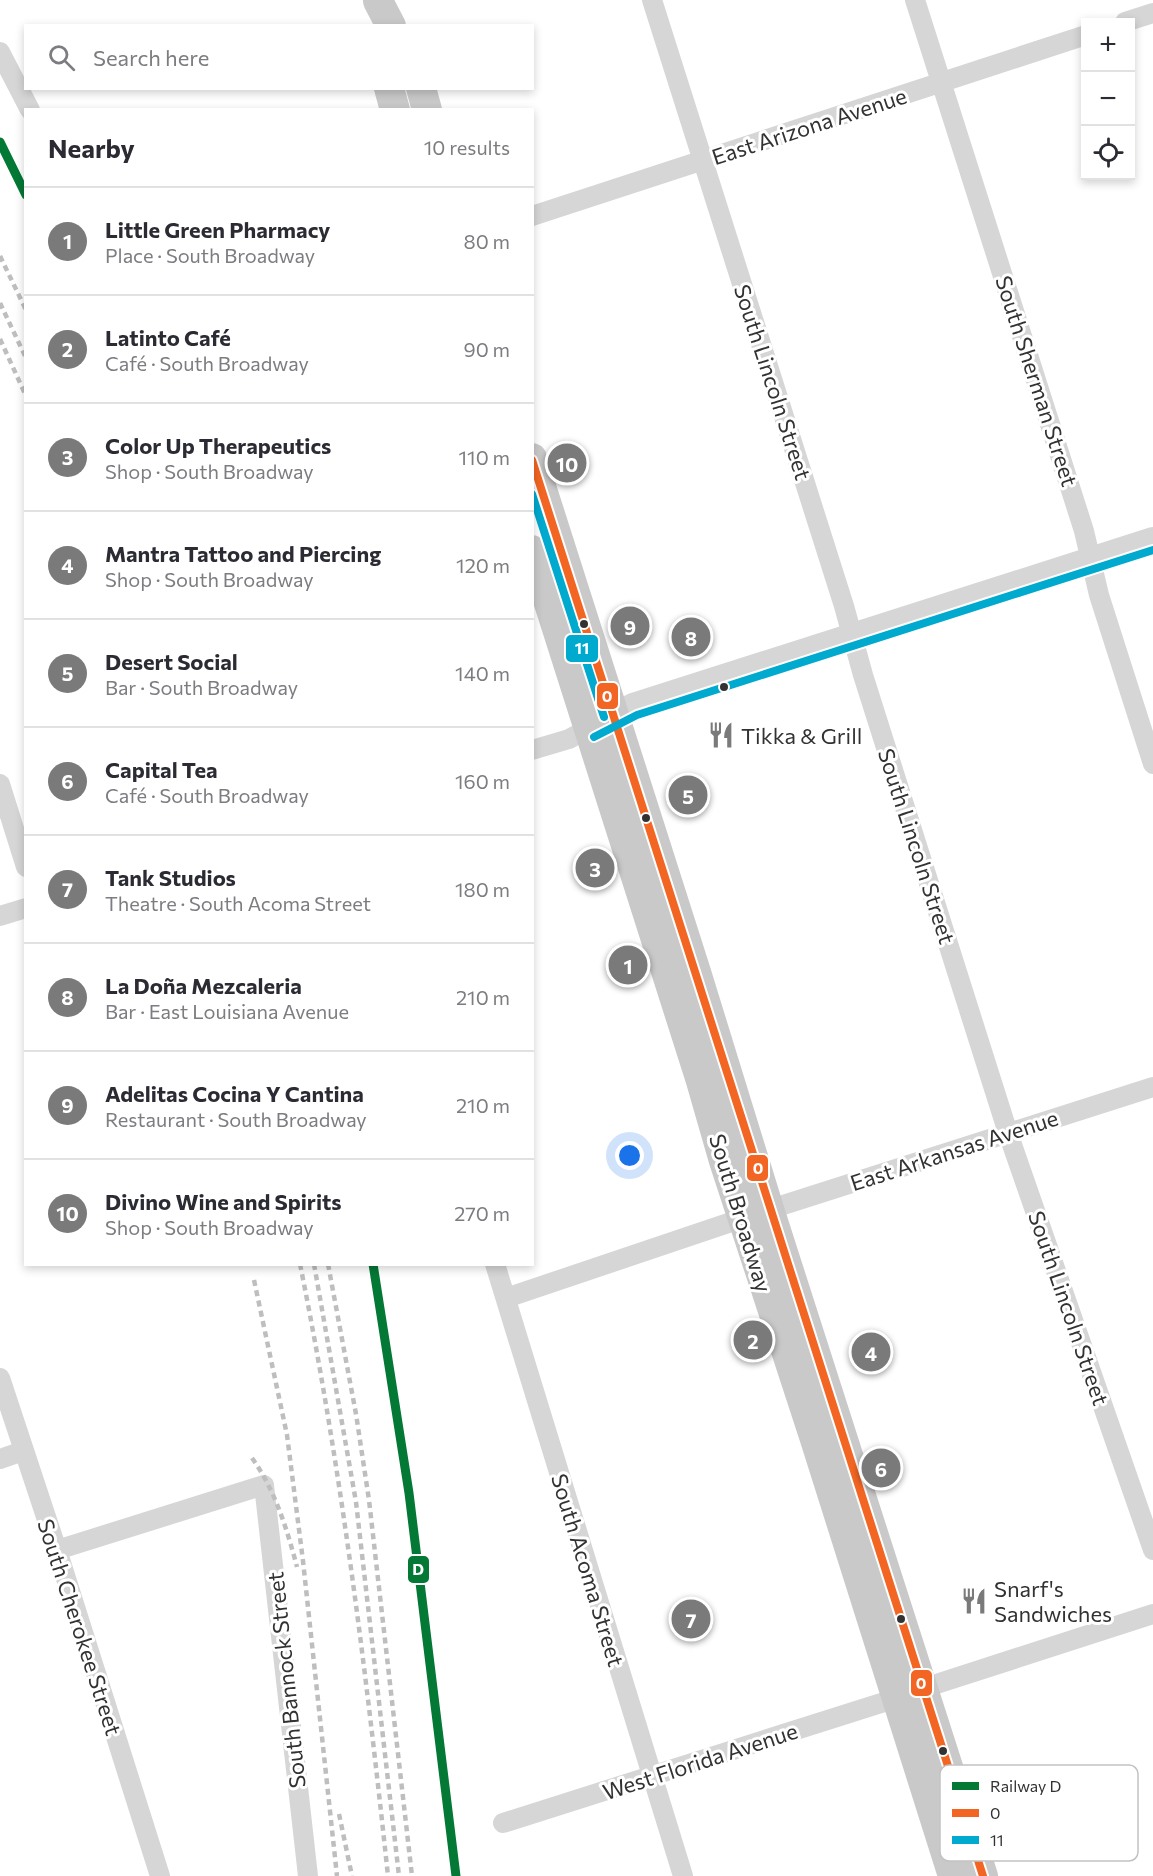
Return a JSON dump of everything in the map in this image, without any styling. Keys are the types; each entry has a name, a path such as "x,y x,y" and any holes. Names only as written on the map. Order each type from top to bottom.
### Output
{"main road":[{"path":"390,90 394,108"},
{"path":"422,90 426,108"},
{"name":"South Broadway","path":"534,466 602,721 756,1214 910,1693 940,1768"},
{"name":"South Broadway","path":"534,555 602,721"},
{"name":"South Broadway","path":"910,1693 940,1821"},
{"name":"South Broadway","path":"949,1861 953,1876"},
{"name":"South Broadway","path":"977,1861 983,1876"}],"street":[{"name":"South Lincoln Street","path":"652,0 1008,1133 1153,1550"},
{"name":"South Sherman Street","path":"915,0 1084,531 1099,595 1153,764"},
{"path":"1135,19 1153,13"},
{"name":"East Arizona Avenue","path":"534,215 1081,37"},
{"path":"0,52 29,108"},
{"path":"534,749 569,738 633,705 1153,539"},
{"path":"0,784 24,861"},
{"path":"0,916 24,909"},
{"name":"East Arkansas Avenue","path":"506,1298 756,1214 1153,1087"},
{"name":"South Acoma Street","path":"496,1266 683,1876"},
{"name":"South Cherokee Street","path":"0,1378 160,1876"},
{"path":"0,1459 23,1451"},
{"name":"South Bannock Street","path":"57,1550 264,1485 308,1876"},
{"name":"West Florida Avenue","path":"503,1823 1153,1614"}],"railway":[{"path":"0,256 24,306"},
{"path":"0,303 24,354"},
{"path":"0,339 24,392"},
{"path":"300,1266 328,1416 351,1569 388,1876"},
{"path":"314,1266 356,1502 399,1876"},
{"path":"328,1266 356,1414 369,1500 412,1876"},
{"path":"254,1280 287,1435 337,1876"},
{"path":"252,1458 279,1510 297,1567"},
{"path":"339,1814 352,1876"}],"rail line":[{"name":"D","path":"0,142 24,191"},
{"name":"D","path":"373,1266 409,1493 456,1876"}],"transit line":[{"name":"0","path":"534,466 948,1765"},
{"name":"11","path":"534,500 604,717"},
{"name":"11","path":"594,737 637,715 1153,550"},
{"name":"0","path":"978,1861 983,1876"}],"place":[{"name":"Divino Wine and Spirits","path":"567,463"},
{"name":"Adelitas Cocina Y Cantina","path":"630,626"},
{"name":"La Doña Mezcaleria","path":"691,637"},
{"name":"Tikka & Grill","path":"721,735"},
{"name":"Desert Social","path":"688,795"},
{"name":"Color Up Therapeutics","path":"595,868"},
{"name":"Little Green Pharmacy","path":"628,965"},
{"name":"Latinto Café","path":"753,1340"},
{"name":"Mantra Tattoo and Piercing","path":"871,1352"},
{"name":"Capital Tea","path":"881,1468"},
{"name":"Snarf's Sandwiches","path":"974,1601"},
{"name":"Tank Studios","path":"691,1619"}]}
